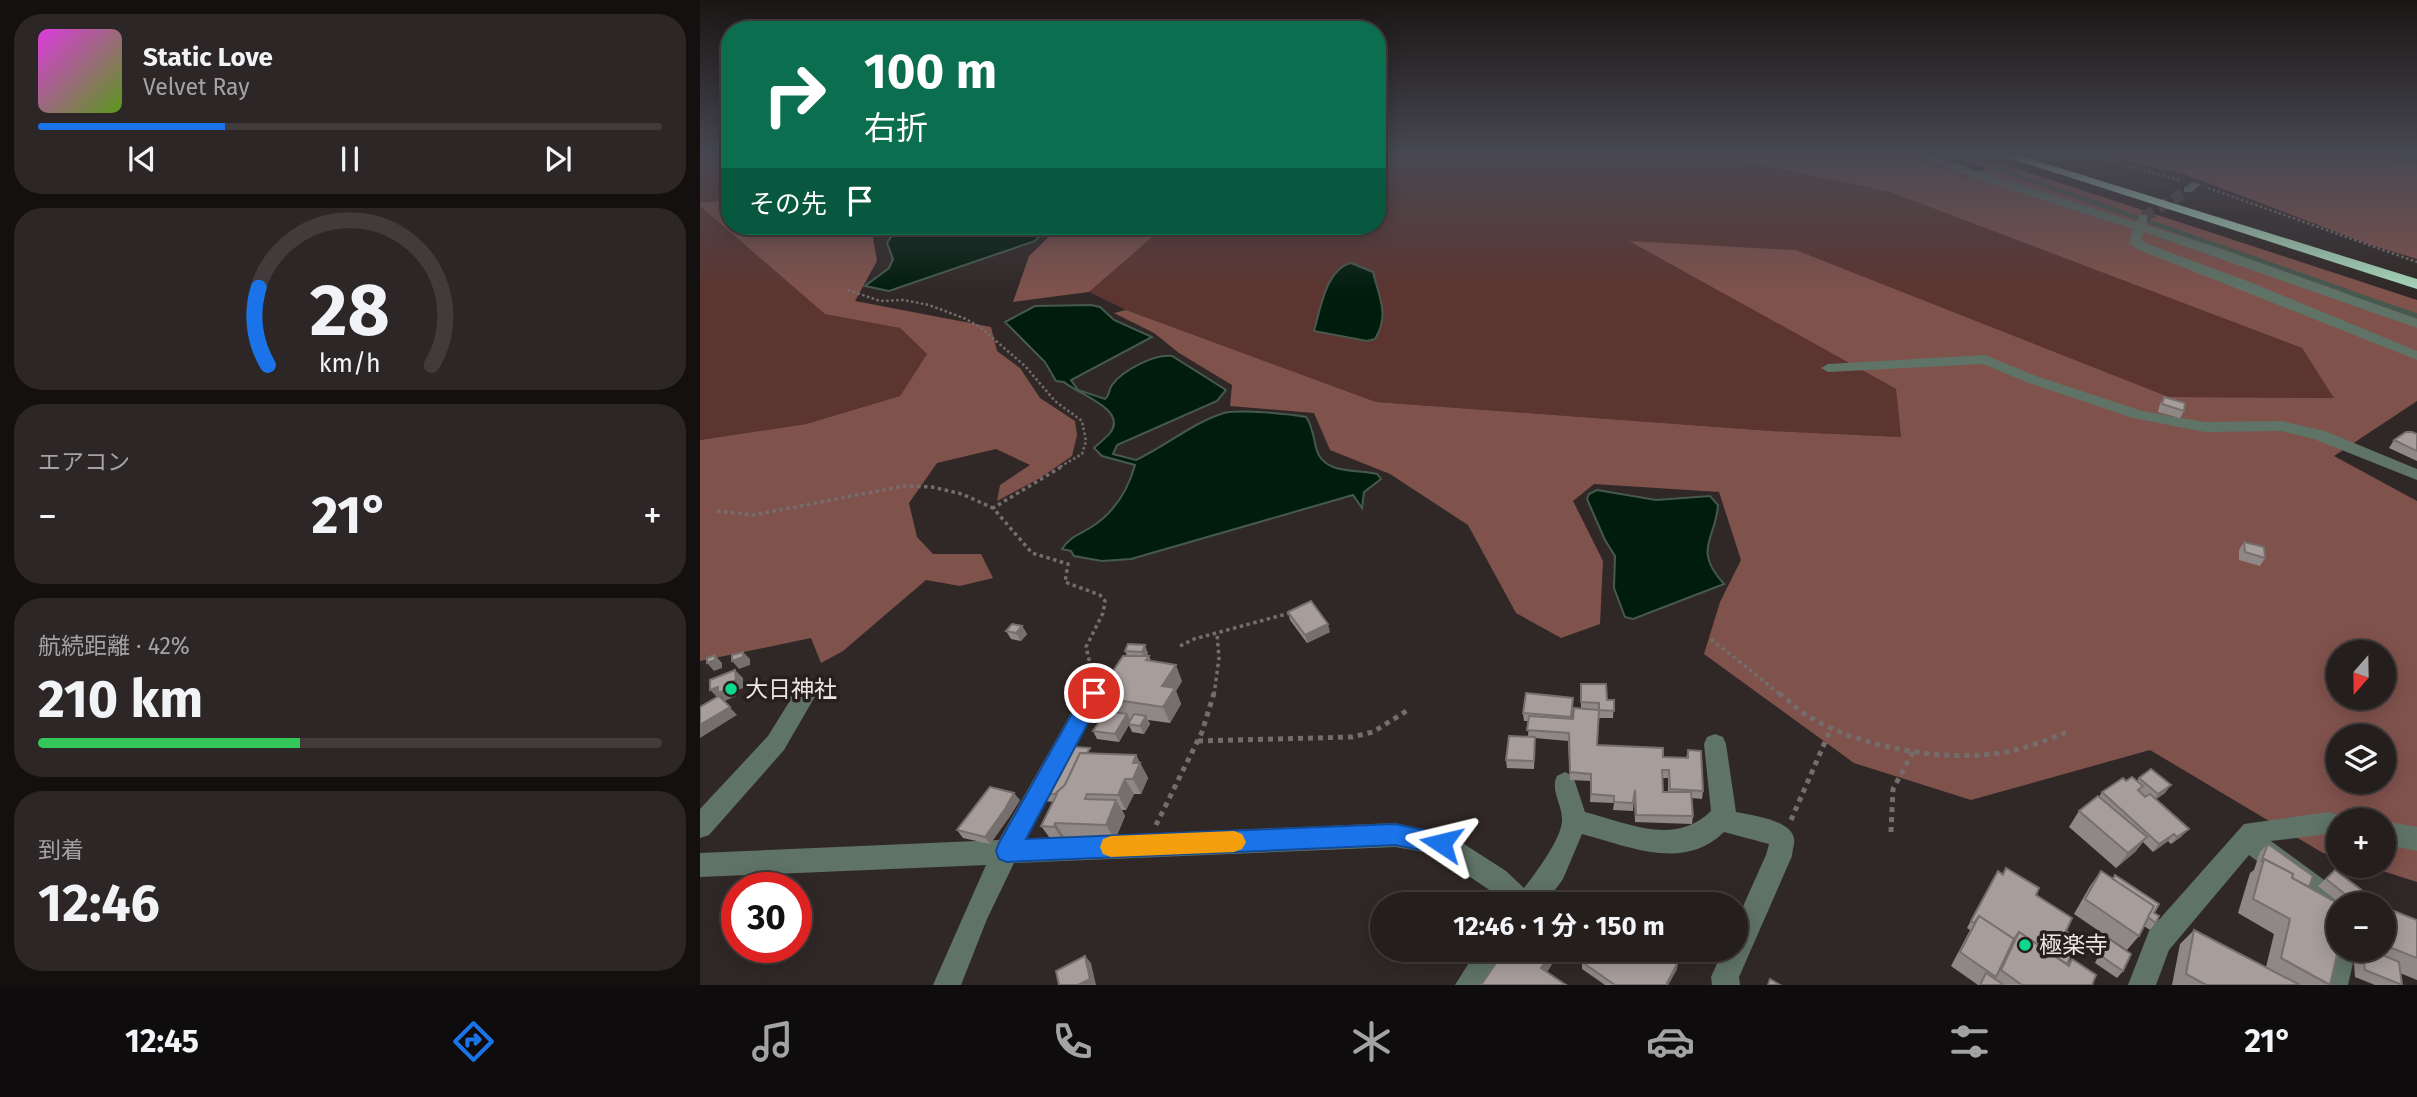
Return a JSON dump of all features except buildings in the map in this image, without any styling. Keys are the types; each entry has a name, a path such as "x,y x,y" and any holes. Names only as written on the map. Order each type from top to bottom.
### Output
{"highway":[{"path":"2152,201 2417,284"},
{"path":"2188,201 2417,273"}],"street":[{"path":"2068,201 2142,222 2417,324"},
{"path":"2142,222 2136,243 2150,250 2250,286 2417,356"},
{"path":"1828,368 1985,359 2031,379 2138,415 2205,427 2281,426 2319,435 2417,475"},
{"path":"700,827 776,743 810,686 785,691"},
{"path":"947,985 957,956 1007,851 1094,693"},
{"path":"1575,821 1645,841 1692,841 1713,831 1724,815 1715,744"},
{"path":"1536,892 1554,870 1575,821 1566,783"},
{"path":"1721,820 1770,831 1783,839 1779,856 1725,977 1726,985"},
{"path":"2143,985 2159,941 2253,832 2326,823"},
{"path":"700,865 1395,835 1441,843 1510,892"},
{"path":"2396,835 2417,839"},
{"path":"2247,838 2318,891 2326,901"},
{"path":"1469,985 1485,962"},
{"path":"2334,985 2339,962"}],"path":[{"path":"2234,201 2417,261"},
{"path":"848,290 880,301 904,300 929,305 966,319 981,328 1025,366 1055,401 1082,421 1086,441 1082,454 993,508"},
{"path":"717,510 752,515 863,491 908,486 936,486 969,495 993,508 1032,553 1068,564 1065,582 1100,595 1105,601 1103,613 1086,648 1094,693"},
{"path":"1181,646 1194,639 1294,612"},
{"path":"1146,845 1198,741 1219,676 1220,649 1217,634"},
{"path":"1711,639 1811,718 1882,744 1952,758 1978,757 2045,743 2067,732"},
{"path":"1198,741 1352,737 1373,732 1408,710"},
{"path":"1783,839 1832,726"},
{"path":"1891,832 1893,789 1914,750"}],"shaded area":[{"path":"721,201 721,224 700,206 700,203"},
{"path":"1386,201 1914,201 2302,348 2335,398 2169,397 1796,250 1631,242 1896,389 1901,437 1771,431 1376,402 1126,310 1089,292 1155,235 1386,235"},
{"path":"1914,201 2115,201 2417,300 2417,401 2334,456 2417,501 2417,882 2396,875 2396,808 2326,808 2326,854 2150,750 1971,800 1854,763 1704,654 1720,602 1741,560 1719,492 1594,484 1573,501 1603,561 1600,624 1561,638 1516,613 1468,525 1390,474 1330,450 1314,413 1230,406 1232,385 1179,353 1154,333 1114,313 1126,310 1376,402 1771,431 1901,437 1896,389 1629,241 1796,250 2169,397 2334,398 2302,348"},
{"path":"2255,201 2417,201 2417,259 2368,244"},
{"path":"700,206 721,224 721,235 734,235 825,313 900,328 927,354 900,396 806,424 700,440"},
{"path":"734,235 873,235 877,261 855,301 991,327 997,351 1020,368 1040,398 1075,421 1077,435 1072,456 1040,478 997,501 1000,485 1030,465 996,449 937,463 909,503 917,537 933,554 981,554 993,578 960,586 926,580 843,651 821,663 811,638 700,661 700,440 806,424 900,396 927,354 900,328 825,314"},
{"path":"889,235 1041,235 1035,241 889,291 865,286 889,268 893,259 887,243 891,237"},
{"path":"1051,235 1155,235 1089,292 1013,302 1029,256"},
{"path":"1351,263 1373,272 1383,314 1375,339 1367,341 1314,331 1325,291 1336,273"},
{"path":"1035,306 1100,307 1114,320 1152,337 1071,380 1078,390 1105,399 1117,379 1131,369 1148,360 1172,356 1226,390 1217,401 1117,445 1113,454 1136,460 1212,417 1224,413 1277,413 1306,417 1316,448 1325,463 1341,469 1377,474 1381,479 1364,492 1362,508 1353,495 1131,559 1102,561 1074,556 1071,551 1062,549 1114,507 1124,492 1135,465 1102,456 1094,448 1110,433 1114,424 1112,416 1098,403 1064,382 1056,381 1045,362 1005,322"},
{"path":"1597,490 1656,500 1710,496 1718,505 1708,544 1709,562 1724,584 1633,619 1625,617 1614,588 1615,556 1587,499 1589,494"}],"waterway":[{"path":"2090,201 2350,292"},
{"path":"2345,291 2417,316"}],"tunnel":[{"path":"2144,217 2170,201"}],"slow traffic":[{"path":"1111,847 1234,842"}],"place":[{"name":"大日神社","path":"731,689"},
{"name":"極楽寺","path":"2025,945"}],"route":[{"path":"1094,693 1007,851 1395,835 1441,843"}]}
